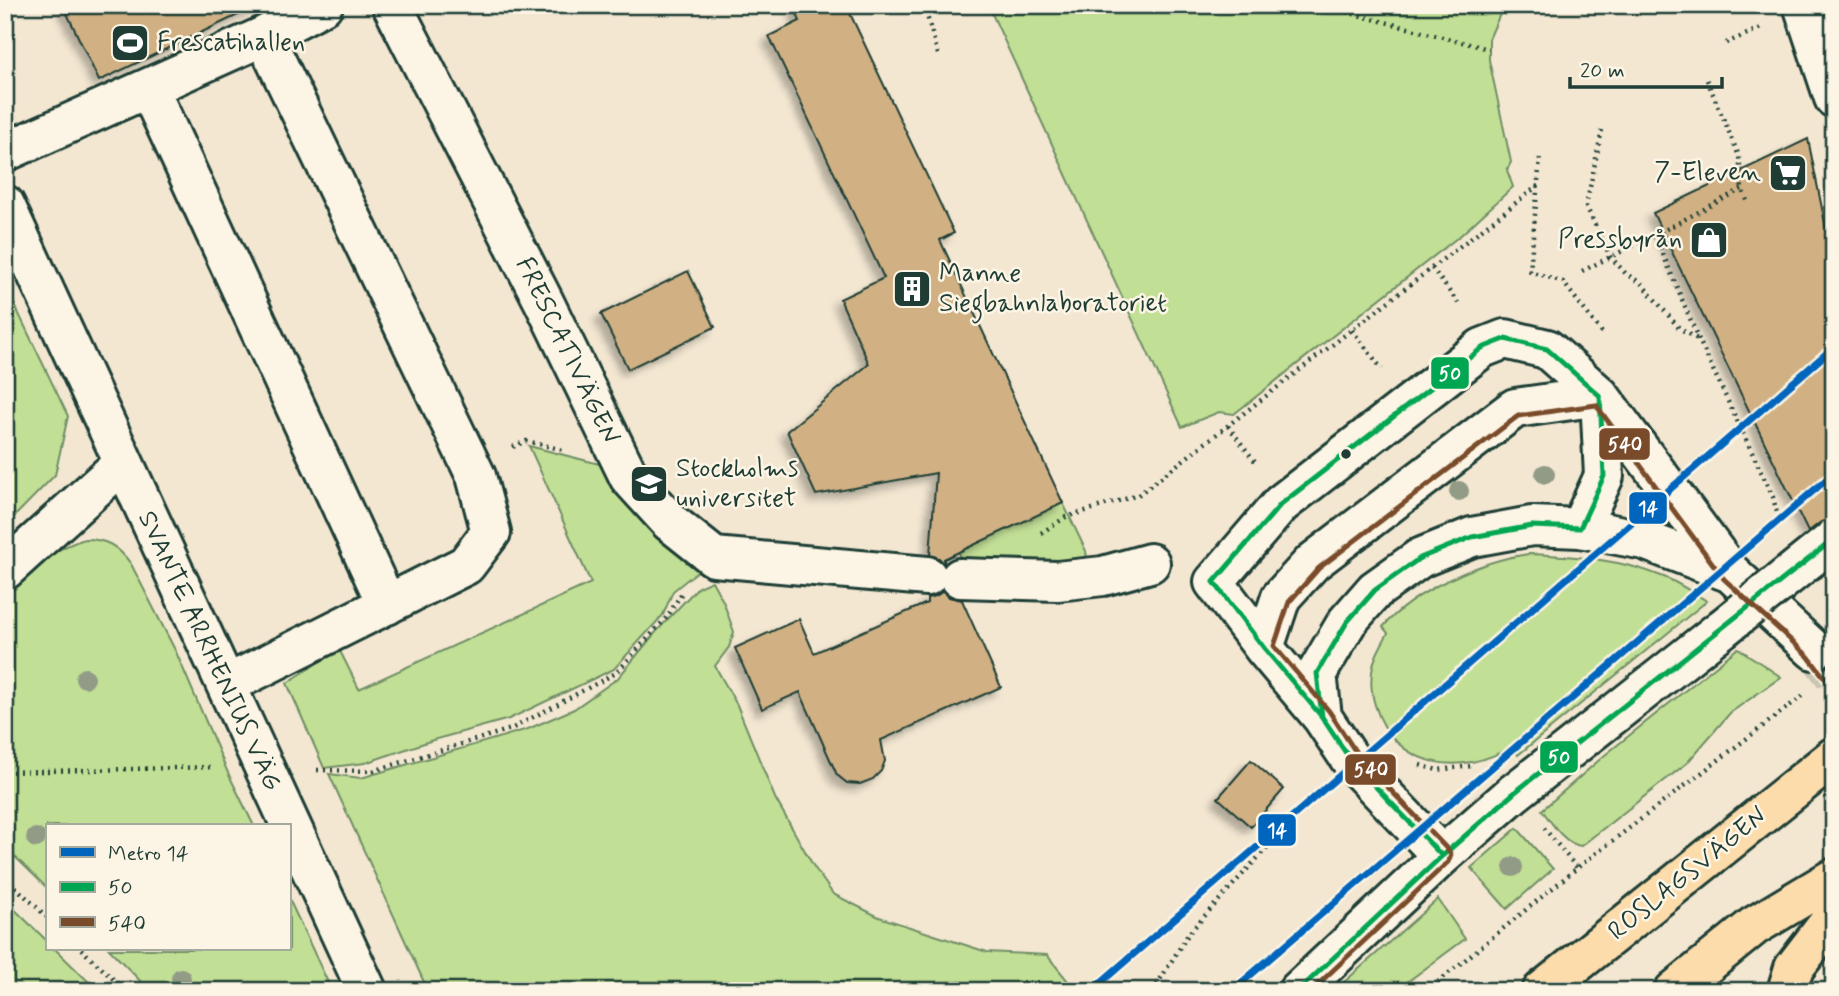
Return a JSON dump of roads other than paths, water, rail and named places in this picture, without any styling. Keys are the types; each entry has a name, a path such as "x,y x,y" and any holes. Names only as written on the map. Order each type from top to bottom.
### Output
{"main road":[{"name":"ROSLAGSVÄGEN","path":"1542,991 1834,757"},
{"path":"1674,991 1754,926 1834,878"},
{"path":"1782,983 1834,916"}],"street":[{"path":"5,152 264,36 323,5"},
{"name":"FRESCATIVÄGEN","path":"393,5 544,302 629,477 670,522 714,557 944,577 1057,580 1103,576 1150,564"},
{"path":"1803,5 1834,99"},
{"path":"226,685 466,565 491,532 472,467 264,36"},
{"path":"149,89 387,605"},
{"name":"SVANTE ARRHENIUS VÄG","path":"5,205 289,824"},
{"path":"1442,856 1352,762 1322,717 1264,648 1214,582 1281,504 1482,348 1505,338 1547,349 1600,396 1731,573 1814,650"},
{"path":"1580,528 1604,476 1600,396"},
{"path":"1264,648 1281,597 1313,562 1515,408 1600,396"},
{"path":"5,570 122,463"},
{"path":"1322,717 1317,673 1347,622 1375,590 1420,558 1472,537 1532,526 1580,528 1644,540 1731,573"},
{"path":"1298,991 1442,856 1514,793 1834,539"},
{"name":"SVANTE ARRHENIUS VÄG","path":"290,826 367,991"}],"tunnel":[{"path":"1814,650 1834,676"}],"metro line":[{"name":"14","path":"1091,991 1834,347"},
{"name":"14","path":"1232,991 1834,473"}],"place":[{"name":"Frescatihallen","path":"130,43"},
{"name":"7-Eleven","path":"1788,173"},
{"name":"Pressbyrån","path":"1709,240"},
{"name":"Manne Siegbahnlaboratoriet","path":"912,289"},
{"name":"Stockholms universitet","path":"649,484"}]}
